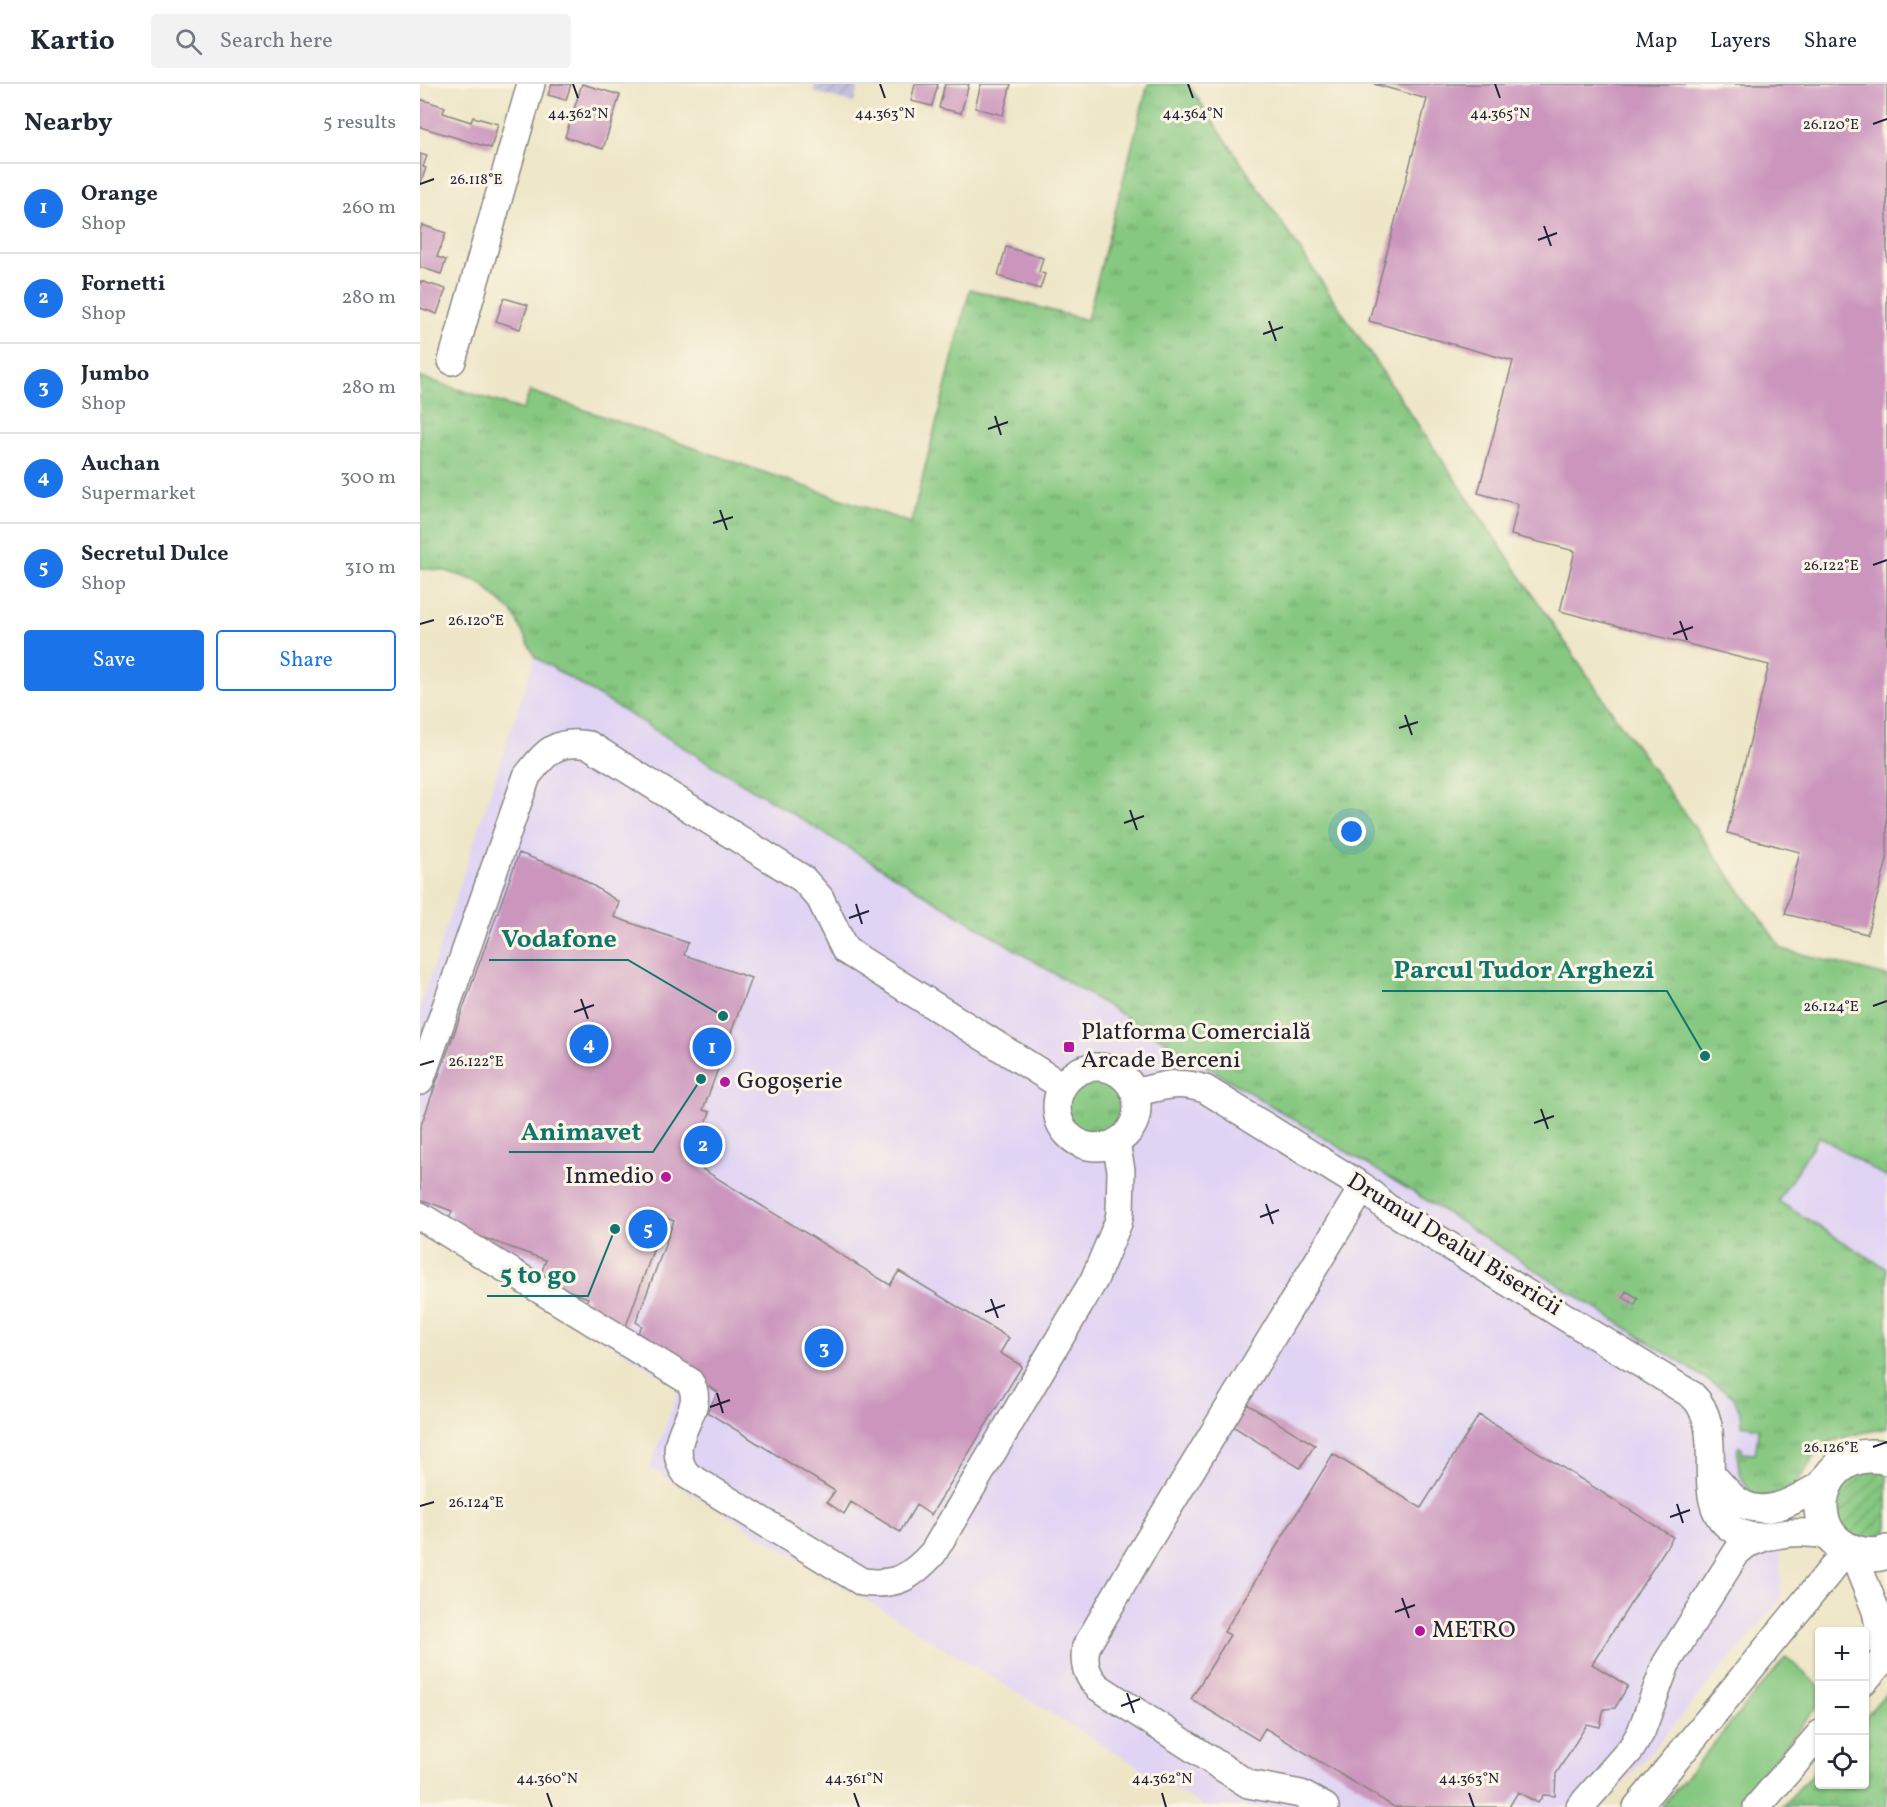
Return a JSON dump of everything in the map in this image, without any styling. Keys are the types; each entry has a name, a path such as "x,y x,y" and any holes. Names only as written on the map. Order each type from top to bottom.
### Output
{"main road":[{"path":"1883,1455 1852,1459 1842,1464 1827,1481 1822,1495 1821,1509 1824,1523 1844,1545 1875,1555 1887,1552"}],"street":[{"path":"452,361 531,84"},
{"path":"420,1081 528,776 550,750 564,743 576,742 589,745 803,879 820,898 845,950 1062,1086"},
{"path":"1101,1066 1121,1075 1130,1083 1135,1093 1137,1116 1132,1127 1116,1143 1105,1147 1093,1148 1081,1145 1065,1133 1058,1119 1056,1108 1062,1086 1069,1077 1089,1067 1101,1066"},
{"name":"Drumul Dealul Bisericii","path":"1135,1093 1173,1083 1183,1083 1205,1089 1363,1187 1386,1207 1692,1395 1706,1413 1712,1475 1711,1494 1716,1512 1734,1530 1751,1537 1806,1532 1844,1545"},
{"path":"420,1216 689,1381 696,1397 678,1445 677,1455 687,1475 862,1582 879,1584 894,1582 909,1576 933,1553 1094,1280 1120,1213 1121,1170 1116,1143"},
{"path":"1325,1807 1301,1794 1248,1784 1098,1687 1091,1680 1084,1657 1086,1647 1134,1564 1363,1187"},
{"path":"1712,1475 1737,1500 1752,1508 1761,1509 1785,1504 1827,1481"},
{"path":"1580,1807 1631,1749 1641,1732 1666,1664 1737,1552 1747,1544 1769,1536"},
{"path":"1637,1807 1844,1545 1876,1611 1886,1654 1865,1681"},
{"path":"1757,1807 1819,1735"}],"shaded area":[{"path":"815,84 859,84 854,103 813,92"},
{"path":"535,657 1426,1200 1777,1424 1783,1434 1773,1504 1780,1551 1781,1600 1603,1807 1204,1807 650,1468 680,1387 420,1227 420,1006"},
{"path":"1819,1136 1887,1178 1887,1269 1778,1201"}],"green space":[{"path":"1148,84 1188,84 1617,719 1782,949 1887,976 1887,1178 1819,1136 1778,1201 1887,1269 1887,1428 1838,1439 1811,1453 1815,1456 1793,1489 1765,1496 1757,1495 1746,1485 1738,1462 1738,1447 1742,1448 1742,1453 1755,1454 1759,1428 1742,1425 1742,1417 1733,1396 1426,1200 535,657 513,613 479,582 446,571 420,568 420,377 523,410 530,391 911,523 970,289 1087,320"},
{"path":"1090,1073 1104,1073 1116,1078 1126,1088 1131,1107 1126,1126 1116,1136 1104,1141 1090,1141 1078,1136 1068,1126 1063,1114 1063,1100 1068,1088 1078,1078"},
{"path":"1879,1471 1887,1475 1887,1536 1875,1540 1853,1537 1837,1520 1834,1498 1856,1472"},
{"path":"1786,1657 1815,1682 1815,1710 1735,1807 1661,1807"},
{"path":"1887,1692 1887,1807 1782,1807 1815,1770 1815,1789 1869,1789 1869,1712"}],"building":[{"path":"552,84 571,84 566,100 548,95"},
{"path":"582,84 620,95 603,149 565,137"},
{"path":"915,84 938,84 932,106 911,101"},
{"path":"945,84 969,84 961,113 939,108"},
{"path":"981,84 1011,84 1003,115 975,108"},
{"path":"1374,84 1887,84 1887,860 1867,934 1785,914 1800,852 1727,833 1769,665 1560,611 1575,551 1511,535 1518,504 1478,493 1513,361 1369,321 1427,99"},
{"path":"420,99 445,107 443,113 471,122 473,117 498,124 491,148 420,127"},
{"path":"420,154 427,156 423,167 426,168 420,185"},
{"path":"422,225 446,233 437,257 446,260 441,274 420,267"},
{"path":"1006,247 1043,258 1039,272 1045,274 1040,289 998,276"},
{"path":"420,281 446,289 437,314 420,308"},
{"path":"504,298 528,305 520,329 496,321"},
{"path":"519,853 573,873 619,902 614,917 688,943 684,955 751,978 703,1110 710,1112 701,1136 695,1133 686,1159 890,1285 899,1271 1009,1338 1000,1353 1022,1366 931,1515 916,1505 900,1532 851,1502 844,1514 827,1502 835,1491 707,1412 718,1392 637,1343 642,1335 638,1332 642,1326 636,1322 674,1221 665,1217 626,1326 583,1310 588,1298 539,1279 546,1260 447,1225 452,1211 420,1199 420,1128"},
{"path":"1626,1291 1638,1298 1635,1305 1623,1297"},
{"path":"1247,1404 1315,1445 1300,1468 1234,1427"},
{"name":"METRO","path":"1479,1415 1673,1537 1592,1664 1628,1686 1615,1708 1604,1709 1600,1727 1587,1724 1556,1774 1555,1796 1543,1795 1538,1803 1518,1792 1509,1807 1394,1807 1265,1728 1258,1740 1191,1699 1230,1635 1224,1632 1333,1454 1421,1508"}],"place":[{"name":"Vodafone","path":"723,1016"},
{"name":"Auchan","path":"589,1044"},
{"name":"Orange","path":"712,1047"},
{"name":"Platforma Comercială Arcade Berceni","path":"1069,1047"},
{"name":"Parcul Tudor Arghezi","path":"1705,1056"},
{"name":"Animavet","path":"701,1079"},
{"name":"Gogoșerie","path":"725,1082"},
{"name":"Fornetti","path":"703,1145"},
{"name":"Inmedio","path":"666,1177"},
{"name":"5 to go","path":"615,1229"},
{"name":"Secretul Dulce","path":"648,1229"},
{"name":"Jumbo","path":"824,1348"},
{"name":"METRO","path":"1420,1631"}]}
